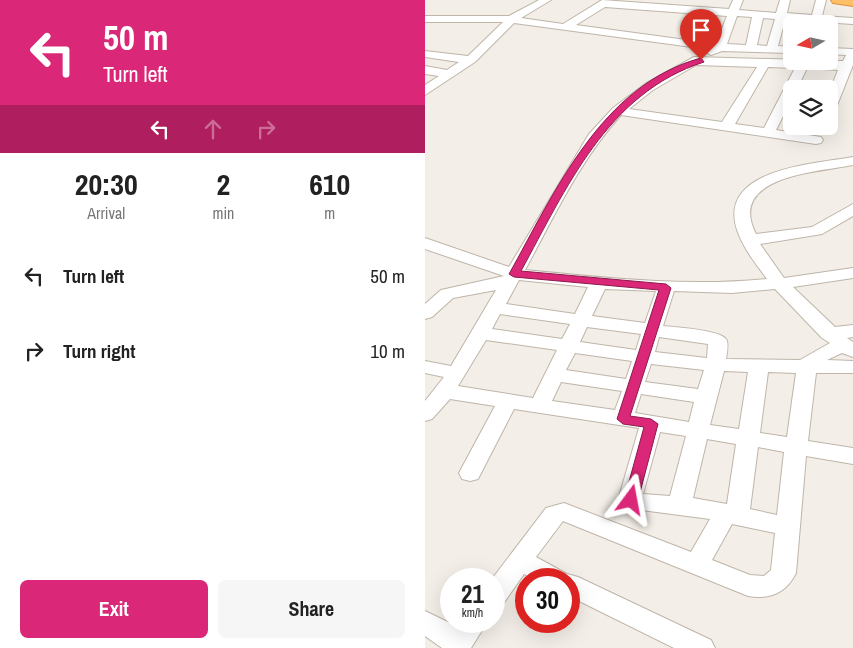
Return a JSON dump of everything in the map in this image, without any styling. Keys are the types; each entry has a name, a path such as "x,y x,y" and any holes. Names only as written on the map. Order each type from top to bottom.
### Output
{"highway":[{"path":"838,0 853,2"}],"street":[{"path":"428,86 471,60 512,19 546,0"},
{"path":"705,11 709,0"},
{"path":"425,414 450,382 481,333 580,158 594,137 618,110 649,87 720,47 738,0"},
{"path":"726,127 769,56 785,0"},
{"path":"817,15 821,0"},
{"path":"567,26 606,2 783,16"},
{"path":"751,49 758,15"},
{"path":"425,19 466,17 512,19 666,36 720,47 751,49 783,60"},
{"path":"838,22 853,22"},
{"path":"853,42 853,47"},
{"path":"694,61 769,56 783,52"},
{"path":"838,53 851,56"},
{"path":"425,54 471,60"},
{"path":"838,58 851,56"},
{"path":"838,87 851,56"},
{"path":"425,70 450,74"},
{"path":"768,133 800,70"},
{"path":"618,110 816,140"},
{"path":"818,135 816,140 817,149 829,166"},
{"path":"505,581 554,514 564,512 748,585 767,588 776,583 783,573 796,447 807,366 811,359 845,340 778,284 741,222 741,208 749,192 763,182 793,173 853,161"},
{"path":"751,240 816,231 853,210"},
{"path":"426,245 511,278"},
{"path":"425,313 447,294 511,278 666,288 732,288 778,284 853,273"},
{"path":"539,406 599,283"},
{"path":"623,419 666,288"},
{"path":"495,308 717,340 719,345 717,365 705,397 679,507"},
{"path":"481,333 644,357 717,365 853,367"},
{"path":"697,564 731,514 747,438 759,365"},
{"path":"425,367 450,382 508,401 853,456"},
{"path":"555,375 633,388 705,397"},
{"path":"470,473 508,401"},
{"path":"651,424 631,500 638,503 731,514 788,526"},
{"path":"520,561 534,568"},
{"path":"580,589 701,648"},
{"path":"425,622 458,645 466,633"}],"route":[{"path":"631,500 651,424 623,419 666,288 514,274 566,180 594,137 618,110 649,87 683,66 701,60"}]}
